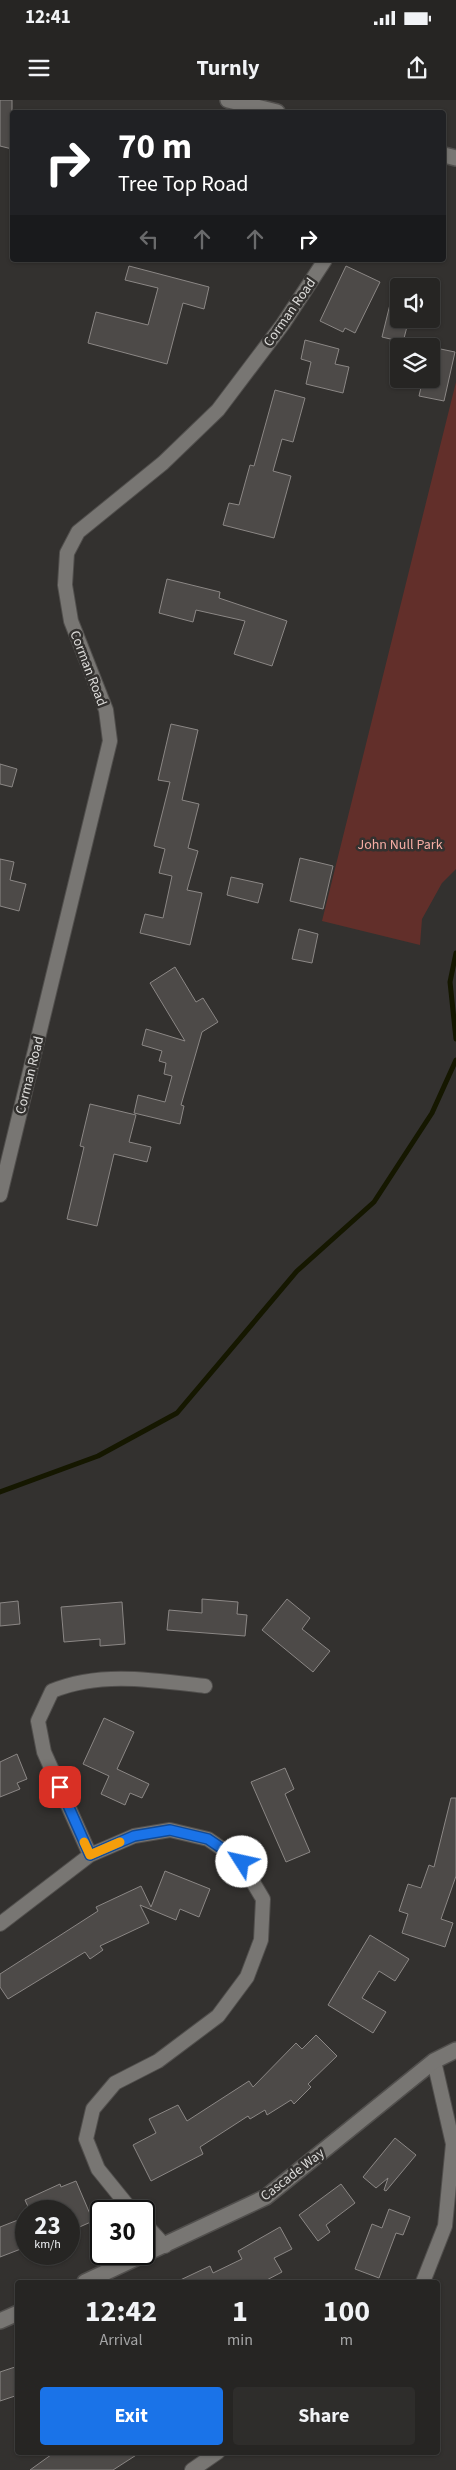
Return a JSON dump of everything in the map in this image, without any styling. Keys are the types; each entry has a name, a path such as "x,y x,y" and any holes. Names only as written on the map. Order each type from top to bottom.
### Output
{"street":[{"path":"228,100 269,110"},
{"name":"Corman Road","path":"0,1195 110,741 106,710 71,621 65,585 67,553 78,532 163,463 218,410 283,324 324,262"},
{"path":"90,1855 44,1752 38,1721 52,1691 73,1682 141,1678 205,1686"},
{"path":"0,1924 90,1855 134,1836 170,1830 208,1839 242,1862 263,1899 261,1940 247,1977 218,2016 158,2061 115,2083 93,2109 86,2139 98,2169 123,2200"},
{"name":"Cascade Way","path":"88,2280 165,2246 266,2197 434,2061 456,2050"},
{"path":"424,2280 445,2226 453,2144 434,2061"},
{"path":"155,2236 165,2246"},
{"path":"0,2321 15,2314"},
{"path":"192,2470 214,2455"}],"green space":[{"name":"John Null Park","path":"456,382 456,869 442,883 422,919 420,945 322,921"}],"building":[{"path":"0,100 12,100 12,110 10,110 10,148 0,146"},
{"path":"129,266 209,287 204,309 183,303 167,364 88,343 96,312 148,325 158,288 125,280"},
{"path":"346,266 380,282 355,333 345,328 343,332 320,321"},
{"path":"390,304 390,328 407,328 404,338 390,339 382,337"},
{"path":"305,340 339,349 335,364 349,367 343,393 306,384 311,362 301,359"},
{"path":"440,349 455,352 444,401 419,396 421,388 440,388"},
{"path":"275,390 305,398 293,442 282,439 273,471 291,476 274,538 223,525 229,503 239,505 250,465 254,466"},
{"path":"167,579 220,592 219,598 287,621 272,666 234,654 245,621 196,610 193,622 159,613"},
{"path":"171,724 198,730 182,800 199,804 188,848 198,851 187,890 202,893 190,945 140,933 145,914 163,918 172,876 159,873 165,849 154,846 170,782 158,780"},
{"path":"0,764 17,769 12,787 0,784"},
{"path":"300,858 333,866 323,909 290,901"},
{"path":"0,859 14,862 10,880 26,884 19,911 0,906"},
{"path":"231,877 263,884 258,903 227,895"},
{"path":"299,929 318,934 312,963 292,959"},
{"path":"175,967 196,1002 203,998 218,1022 202,1032 181,1105 184,1106 180,1124 134,1113 138,1095 165,1102 172,1076 164,1074 166,1063 159,1061 162,1051 142,1045 146,1029 185,1041 150,983"},
{"path":"90,1104 136,1115 129,1142 151,1147 147,1162 114,1154 97,1226 67,1219 84,1147 80,1146"},
{"path":"202,1599 238,1602 237,1614 247,1615 245,1636 167,1630 169,1610 202,1613"},
{"path":"287,1599 310,1618 302,1629 330,1651 313,1672 262,1630"},
{"path":"18,1601 20,1624 0,1626 0,1603"},
{"path":"122,1602 125,1644 100,1646 100,1639 64,1642 61,1607"},
{"path":"104,1718 134,1732 117,1769 149,1784 142,1798 130,1793 125,1805 101,1794 109,1776 83,1764"},
{"path":"17,1754 27,1779 17,1783 20,1789 0,1797 0,1762"},
{"path":"285,1768 294,1789 285,1794 310,1852 286,1862 251,1782"},
{"path":"451,1798 456,1798 456,1876 441,1919 453,1923 445,1947 402,1933 408,1914 399,1911 408,1884 421,1888 429,1865 434,1867"},
{"path":"165,1871 210,1889 199,1917 180,1909 176,1920 140,1905 149,1923 100,1946 103,1950 90,1959 85,1952 8,1999 0,1987 0,1974 98,1911 96,1907 141,1886 151,1907"},
{"path":"370,1935 409,1959 395,1981 379,1971 362,1998 386,2012 373,2033 328,2005"},
{"path":"316,2035 337,2056 308,2084 311,2087 294,2104 291,2100 267,2115 265,2110 250,2119 248,2116 200,2147 203,2154 151,2181 133,2145 156,2133 149,2119 178,2105 187,2121 249,2081 253,2087 296,2043 302,2049"},
{"path":"395,2138 416,2155 386,2191 384,2190 388,2178 376,2188 363,2177"},
{"path":"76,2181 90,2214 90,2222 80,2227 80,2200 25,2200 60,2184 61,2187"},
{"path":"341,2184 355,2203 326,2225 330,2232 318,2241 299,2215"},
{"path":"389,2209 410,2217 403,2235 396,2233 379,2278 355,2269 372,2224 382,2228"},
{"path":"15,2221 15,2251 0,2257 0,2227"},
{"path":"280,2227 292,2249 274,2258 282,2272 267,2280 180,2280 210,2266 213,2273 242,2259 238,2251"},
{"path":"15,2367 15,2396 0,2401 0,2372"},
{"path":"51,2455 136,2455 113,2470 30,2470"}],"waterway":[{"path":"456,953 450,982 456,1039"},
{"path":"0,1492 98,1456 177,1413 297,1271 374,1202 432,1113 456,1060"}],"slow traffic":[{"path":"84,1842 90,1855 120,1842"}],"route":[{"path":"60,1787 90,1855 134,1836 170,1830 208,1839 242,1862"}]}
